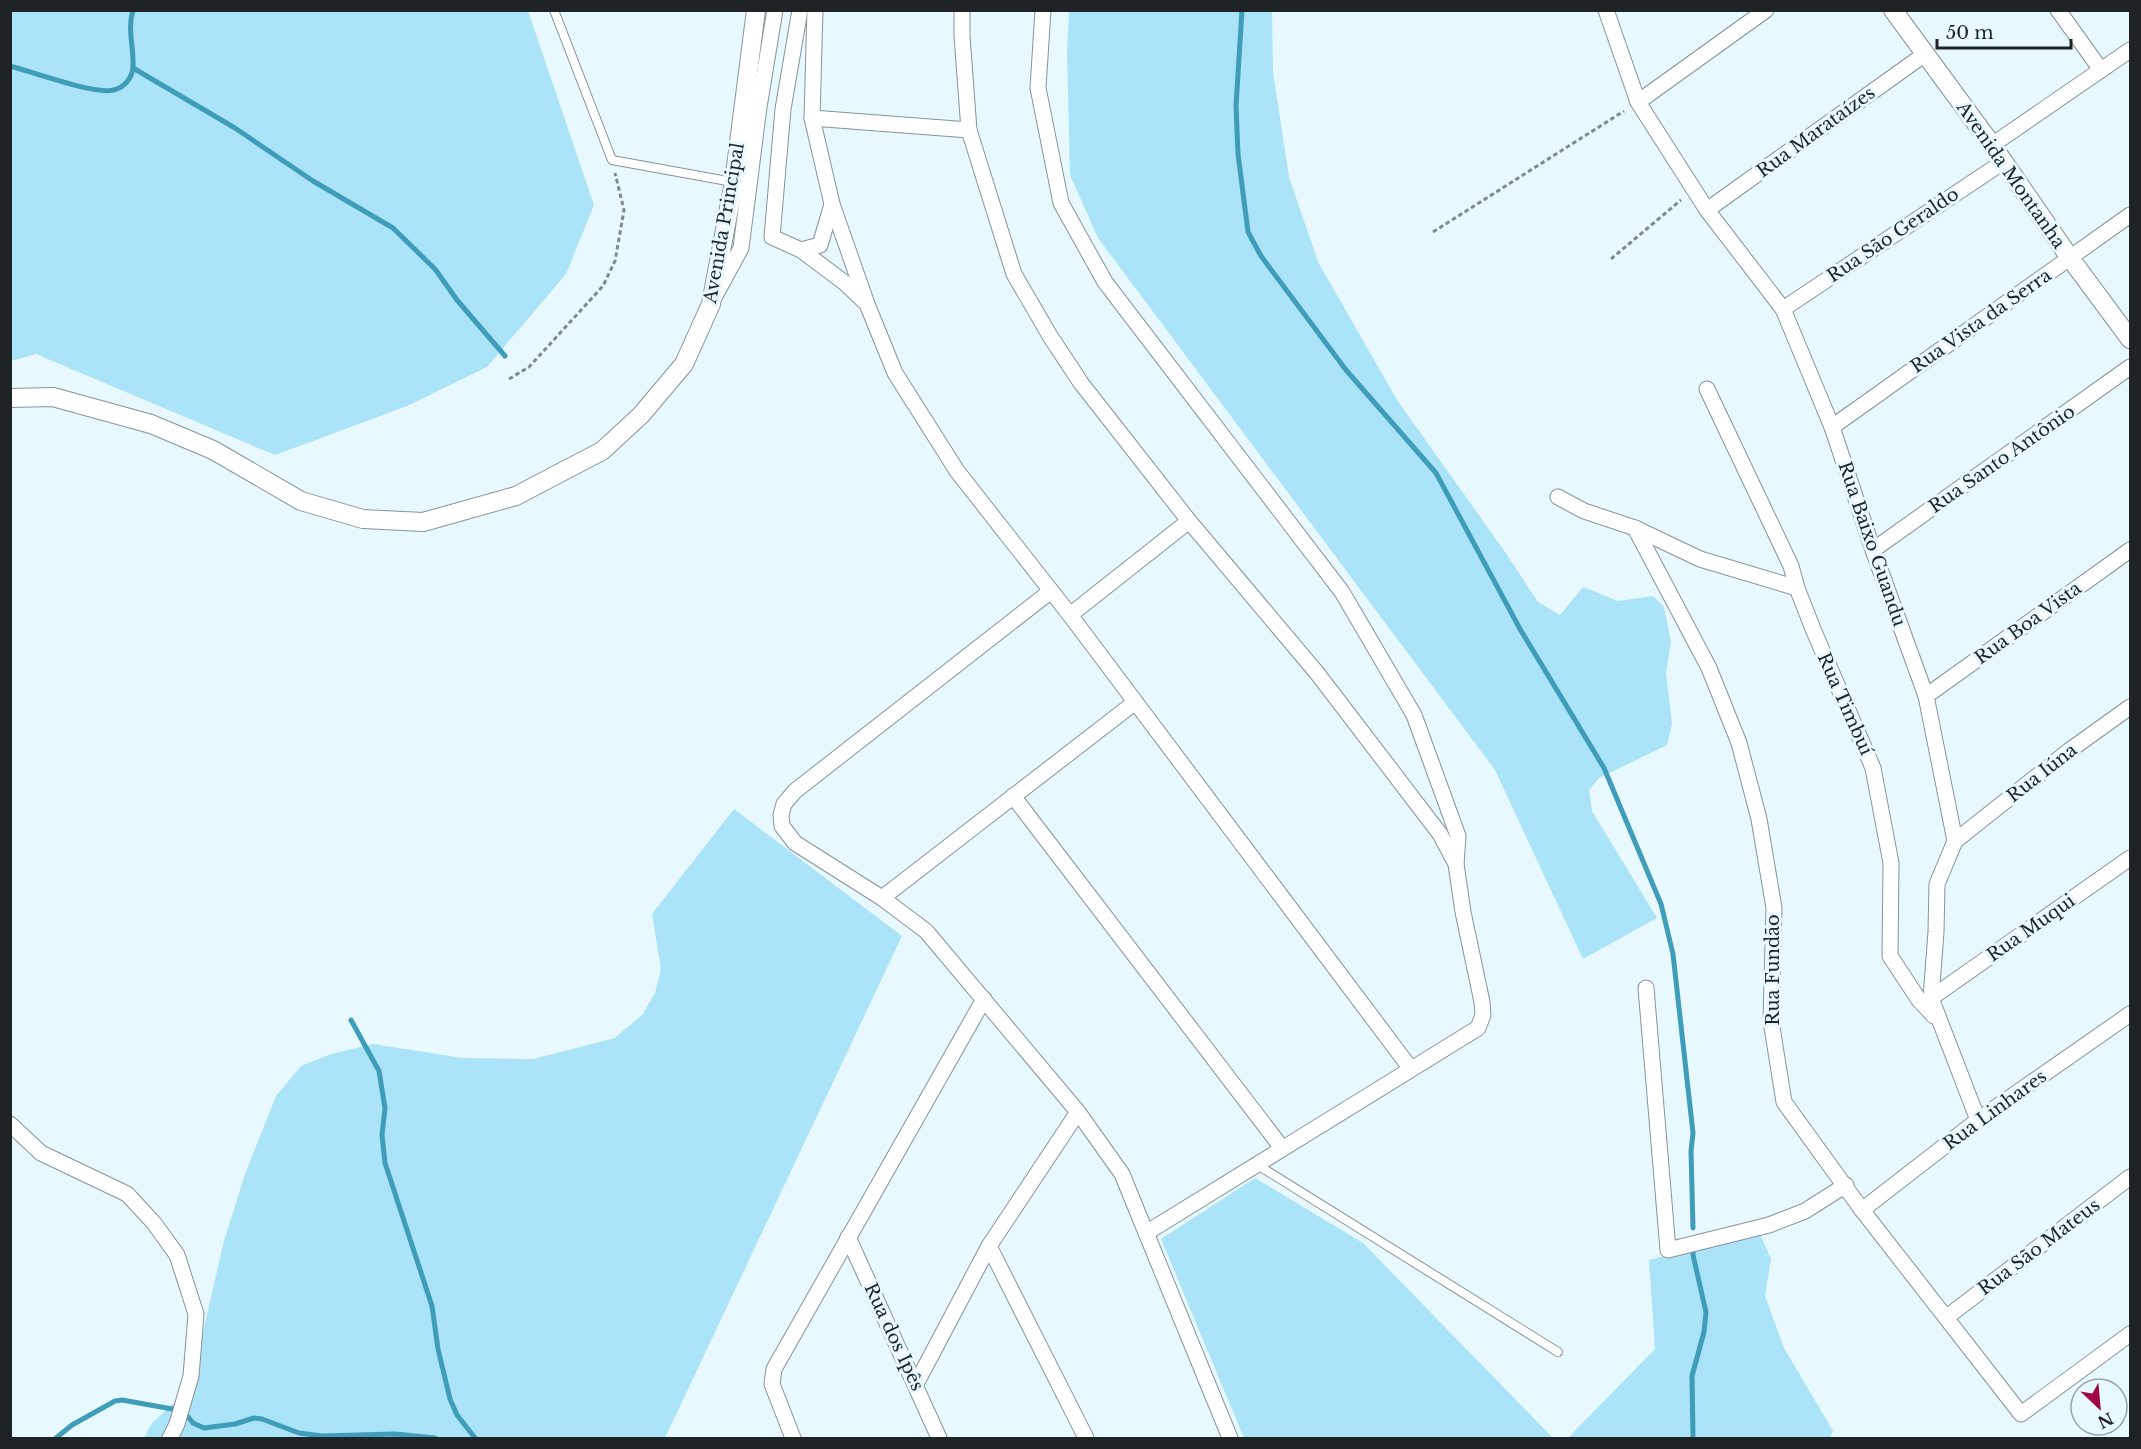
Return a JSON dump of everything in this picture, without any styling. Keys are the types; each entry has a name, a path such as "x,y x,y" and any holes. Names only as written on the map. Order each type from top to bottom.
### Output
{"street":[{"name":"Avenida Principal","path":"10,398 53,397 151,424 213,450 301,501 363,519 423,522 516,496 602,451 641,415 684,364 711,304 734,182 756,10"},
{"path":"711,304 741,248 759,107 775,10"},
{"path":"800,10 783,109 772,237 801,250 845,283 867,304"},
{"path":"815,10 812,118 832,204 867,304 895,373 927,427 957,471 1070,615 1411,1069"},
{"path":"962,10 969,130 1014,274 1081,383 1189,521 1317,673 1440,834 1456,864"},
{"path":"1043,10 1038,88 1061,203 1105,282 1342,592 1414,715 1458,836 1456,864 1463,912 1480,985 1483,1015 1478,1028 1146,1233"},
{"name":"Rua Baixo Guandu","path":"1606,10 1638,102 1707,210 1783,309 1832,427 1873,550 1926,696 1955,841"},
{"path":"1638,102 1766,10"},
{"name":"Avenida Montanha","path":"1893,10 2130,339"},
{"path":"2058,10 2101,70"},
{"path":"1992,145 2130,50"},
{"name":"Rua Marataízes","path":"1707,210 1925,54"},
{"path":"759,107 783,109"},
{"path":"812,118 969,130"},
{"name":"Rua São Geraldo","path":"1783,309 2002,162"},
{"path":"801,250 820,244 832,204"},
{"name":"Rua Vista da Serra","path":"1832,427 2130,215"},
{"name":"Rua Santo Antônio","path":"1873,550 2130,367"},
{"name":"Rua Timbuí","path":"1707,389 1791,566 1797,588 1873,768 1892,864 1890,956 1920,1000 1940,1023"},
{"path":"1558,497 1584,510 1635,528 1700,559 1797,588"},
{"path":"1070,615 1189,521"},
{"name":"Rua Fundão","path":"1635,528 1708,668 1739,743 1759,819 1774,908 1770,1021 1784,1102 1862,1210 2021,1414 2130,1334"},
{"name":"Rua Boa Vista","path":"1926,696 2130,550"},
{"path":"1051,591 795,791 784,804 781,815 782,826 795,843 882,898 926,931 1078,1112 1122,1174 1230,1438"},
{"path":"882,898 1134,703"},
{"name":"Rua Iúna","path":"1955,841 2070,750 2130,707"},
{"path":"1012,796 1282,1148"},
{"path":"1955,841 1937,884 1931,998 1978,1120"},
{"name":"Rua Muqui","path":"1931,998 2130,858"},
{"path":"1646,988 1668,1250 1769,1225 1805,1211 1846,1185"},
{"path":"794,1438 772,1384 774,1369 984,999"},
{"name":"Rua Linhares","path":"1862,1210 1978,1120 2130,1014"},
{"path":"916,1384 989,1246 1078,1112"},
{"path":"10,1124 41,1153 127,1194 154,1223 177,1255 192,1294 196,1324 191,1376 177,1424 170,1438"},
{"name":"Rua São Mateus","path":"1947,1317 2130,1177"},
{"name":"Rua dos Ipês","path":"848,1237 939,1438"},
{"path":"989,1246 1086,1438"}],"lane":[{"path":"554,10 612,160 734,182"},
{"path":"1256,1164 1558,1352"}],"path":[{"path":"1433,232 1638,102"},
{"path":"508,379 529,367 603,286 615,261 624,210 612,160"},
{"path":"1611,259 1693,189"}],"shaded area":[{"path":"10,11 528,11 594,205 566,274 487,367 407,406 275,455 36,354 11,361"},
{"path":"1069,11 1272,11 1273,72 1289,177 1318,262 1397,400 1538,602 1560,615 1583,587 1618,601 1653,596 1664,607 1671,642 1666,673 1672,724 1667,745 1599,778 1589,790 1592,811 1657,918 1583,959 1495,770 1098,238 1070,175 1067,52"},
{"path":"734,809 902,936 665,1438 144,1438 152,1423 177,1400 194,1371 224,1241 245,1174 276,1096 301,1066 331,1054 373,1044 462,1058 533,1059 615,1038 643,1014 655,993 661,969 652,914"},
{"path":"1255,1178 1363,1243 1553,1438 1244,1438 1161,1239"},
{"path":"1760,1234 1771,1259 1765,1296 1784,1348 1833,1431 1830,1438 1568,1438 1655,1349 1649,1260"}],"waterway":[{"path":"10,66 93,89 105,91 118,89 128,81 133,70 131,31 133,10"},
{"path":"1242,10 1236,106 1238,154 1248,232 1261,256 1346,370 1436,473 1520,629 1604,768 1661,904 1673,954 1693,1133 1691,1151 1693,1228"},
{"path":"133,68 235,128 313,181 393,228 435,269 457,300 505,356"},
{"path":"351,1020 379,1071 385,1108 382,1135 385,1163 432,1306 438,1349 450,1399 457,1415 475,1438"},
{"path":"1693,1246 1706,1312 1704,1332 1692,1376 1693,1438"},
{"path":"56,1438 72,1425 115,1401 122,1400 178,1410"},
{"path":"185,1413 193,1423 204,1428 235,1424 254,1418 299,1433 322,1436 395,1434 435,1438"}]}
